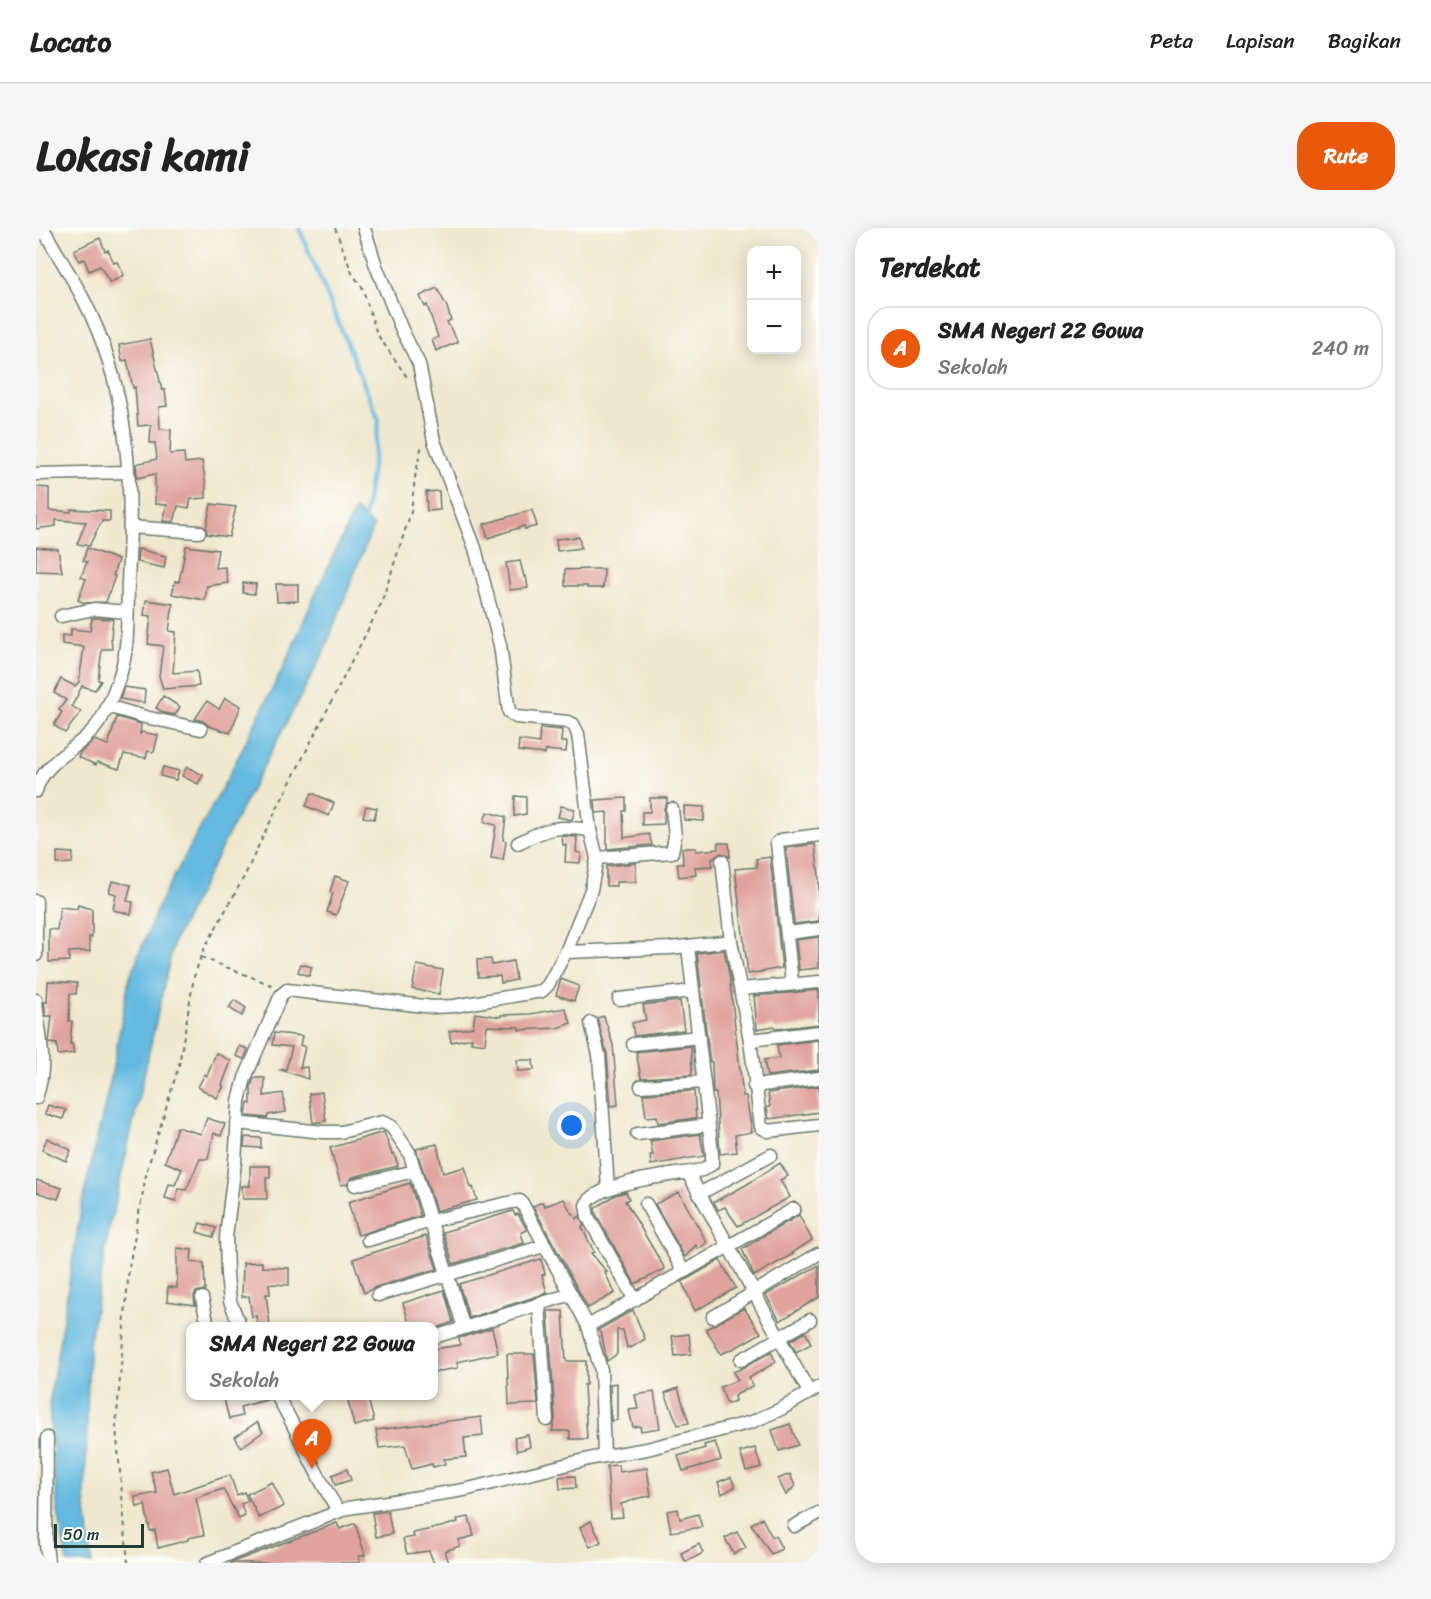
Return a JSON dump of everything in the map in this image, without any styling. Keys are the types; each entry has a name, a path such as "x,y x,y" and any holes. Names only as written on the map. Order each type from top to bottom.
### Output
{"street":[{"path":"36,791 42,775 93,730 119,679 124,657 130,526 126,440 115,377 91,313 42,228"},
{"path":"238,1322 230,1301 226,1237 236,1162 239,1101 245,1078 281,996 287,990 433,1007 454,1006 542,991 548,985 566,952 591,890 597,858 590,830 577,729 568,722 516,717 507,707 500,645 475,549 434,441 419,364 376,266 364,228"},
{"path":"36,474 128,472"},
{"path":"130,526 199,532"},
{"path":"62,616 94,609 127,612"},
{"path":"107,706 201,729"},
{"path":"597,858 672,852 675,836 672,809"},
{"path":"518,843 544,831 560,827 590,830"},
{"path":"792,983 777,843 781,840 819,835"},
{"path":"722,861 731,941 750,1040 760,1125 762,1129 768,1131 819,1125"},
{"path":"36,901 36,955"},
{"path":"788,933 819,929"},
{"path":"566,952 688,947 731,941"},
{"path":"635,1300 585,1209 587,1201 591,1198 622,1184 688,1173 709,1167 712,1159 688,947"},
{"path":"741,989 819,982"},
{"path":"619,999 693,991"},
{"path":"36,1000 44,1069 36,1098"},
{"path":"591,1023 599,1055 608,1189"},
{"path":"750,1040 819,1032"},
{"path":"633,1044 699,1037"},
{"path":"754,1086 819,1078"},
{"path":"641,1086 704,1082"},
{"path":"237,1123 323,1132 341,1132 386,1123 391,1126 405,1145 416,1171 464,1328"},
{"path":"637,1134 708,1125"},
{"path":"699,1194 771,1155"},
{"path":"355,1185 416,1171"},
{"path":"207,1563 338,1510 358,1505 464,1490 604,1456 647,1449 752,1422 781,1409 814,1389 754,1293 688,1173"},
{"path":"368,1240 431,1221 520,1201 588,1326 601,1370 604,1456"},
{"path":"646,1204 684,1272"},
{"path":"588,1326 794,1209"},
{"path":"378,1295 544,1246"},
{"path":"713,1317 818,1254"},
{"path":"438,1336 571,1294"},
{"path":"202,1298 207,1322"},
{"path":"539,1304 547,1420"},
{"path":"741,1360 810,1320"},
{"path":"280,1400 293,1421 322,1485 338,1510"},
{"path":"47,1438 46,1544 48,1563"},
{"path":"794,1526 819,1513"}],"path":[{"path":"335,228 352,273 362,287 377,334 414,388"},
{"path":"128,1563 116,1427 129,1267 147,1170 179,1065 194,977 201,957 245,876 381,604 411,512 422,439"},
{"path":"201,957 287,990"}],"water":[{"path":"355,510 373,526 323,654 174,941 109,1230 89,1344 85,1498 92,1563 67,1563 57,1505 49,1404 82,1203 111,1078 129,979 160,902 226,781 285,664"}],"building":[{"path":"100,238 105,251 108,250 114,263 117,262 124,275 110,283 100,266 89,271 84,259 79,261 74,250"},
{"path":"437,288 451,320 447,322 458,342 436,351 432,340 438,337 427,305 425,307 420,296"},
{"path":"150,339 162,390 165,390 167,406 159,407 160,429 171,430 170,454 184,453 185,463 202,461 206,486 206,498 191,499 189,508 178,506 174,522 163,521 167,505 155,504 155,474 137,478 136,464 157,459 155,443 150,443 151,425 138,426 135,387 133,388 127,360 122,361 119,345"},
{"path":"36,487 49,488 49,510 110,511 110,521 102,521 89,546 77,544 86,522 56,520 56,526 36,529"},
{"path":"439,491 440,510 427,511 426,492"},
{"path":"211,504 236,507 229,537 207,534"},
{"path":"532,510 537,526 525,529 524,526 488,538 484,524"},
{"path":"579,537 581,548 557,551 556,539"},
{"path":"186,546 218,550 215,568 225,567 228,583 207,586 205,600 172,594 175,581 179,582"},
{"path":"36,547 58,549 62,572 36,571"},
{"path":"87,548 118,560 106,602 85,603 78,600 86,579 81,577 87,562 83,561"},
{"path":"138,549 166,556 164,568 137,562"},
{"path":"520,561 528,588 510,590 506,563"},
{"path":"604,569 603,588 565,586 565,570"},
{"path":"243,583 256,584 255,594 243,593"},
{"path":"276,584 298,584 298,601 277,602"},
{"path":"146,600 173,604 169,631 176,632 173,673 197,671 199,686 163,689 159,676 163,646 148,644 151,616 144,615"},
{"path":"92,618 113,619 112,649 102,649 98,680 101,681 95,690 82,686 72,706 81,712 65,733 54,725 62,712 59,710 66,700 54,693 61,679 75,686 79,682 84,647 62,644 62,635 71,636 71,629 90,631"},
{"path":"124,687 145,690 144,703 120,699"},
{"path":"163,696 180,707 175,715 164,713 156,708"},
{"path":"225,698 241,706 230,733 195,719 207,701 219,709"},
{"path":"117,717 141,724 140,735 141,732 158,735 154,752 148,751 146,758 124,754 119,769 97,762 96,765 78,757 95,740 108,745"},
{"path":"540,728 562,730 561,742 567,742 566,752 546,750 545,754 518,751 519,740 539,743"},
{"path":"163,767 179,771 176,780 160,776"},
{"path":"187,767 203,775 198,784 182,776"},
{"path":"312,793 334,803 329,816 306,806"},
{"path":"515,796 526,797 526,814 514,816"},
{"path":"626,798 626,811 623,811 624,838 649,834 652,845 607,849 607,812 596,813 595,800"},
{"path":"650,798 667,798 664,808 664,824 642,825 642,812 650,812"},
{"path":"366,806 377,808 374,819 363,817"},
{"path":"561,806 575,809 572,820 558,817"},
{"path":"684,806 704,807 704,821 684,820"},
{"path":"487,812 506,817 503,860 491,858 496,825 484,822"},
{"path":"562,836 577,837 576,852 581,853 580,863 565,862 566,845 563,845"},
{"path":"718,843 729,843 730,857 721,853 712,859 713,866 695,867 696,875 679,877 677,864 683,864 682,848 696,848 696,851 718,849"},
{"path":"815,844 819,876 819,921 794,924 786,848"},
{"path":"57,852 73,853 72,863 57,864"},
{"path":"770,857 782,968 748,974 735,869 757,867 756,859"},
{"path":"636,863 636,882 616,882 616,886 606,886 606,866"},
{"path":"335,876 349,881 336,915 327,912"},
{"path":"112,881 131,885 127,901 133,902 131,914 113,910 116,894 109,892"},
{"path":"78,905 92,909 90,951 69,952 69,961 49,962 49,929 57,930 60,907 77,909"},
{"path":"819,937 819,968 799,970 796,940"},
{"path":"724,950 729,974 743,1096 746,1096 752,1132 735,1135 737,1152 720,1154 716,1093 713,1093 712,1062 710,1062 697,953"},
{"path":"491,959 492,965 513,961 516,980 501,983 500,976 478,977 477,960"},
{"path":"301,964 312,967 309,976 298,972"},
{"path":"417,965 443,970 439,994 412,989"},
{"path":"561,979 579,986 574,1001 556,995"},
{"path":"48,981 77,983 76,994 70,994 69,1021 72,1021 70,1044 72,1043 74,1053 58,1055 57,1044 49,1043 52,1016 46,1016 44,1002 47,1002"},
{"path":"819,990 819,1024 757,1029 754,996"},
{"path":"234,1000 246,1008 242,1016 229,1008"},
{"path":"680,1001 684,1030 634,1036 632,1023 646,1020 643,1005"},
{"path":"565,1008 571,1023 557,1028 519,1030 519,1027 487,1026 485,1044 471,1042 472,1038 451,1042 449,1031 473,1027 475,1013 501,1017 501,1015 530,1014"},
{"path":"604,1016 613,1045 618,1105 611,1106 607,1054 597,1018"},
{"path":"274,1033 302,1036 300,1045 305,1047 300,1068 307,1067 308,1079 281,1070 286,1069 292,1047 272,1045"},
{"path":"819,1040 819,1070 767,1076 764,1060 779,1058 777,1045"},
{"path":"240,1046 248,1049 244,1059 236,1056"},
{"path":"691,1046 692,1075 641,1078 636,1052"},
{"path":"216,1053 231,1061 222,1085 224,1086 217,1098 198,1087 205,1074 207,1076"},
{"path":"517,1060 533,1060 534,1070 518,1071"},
{"path":"254,1078 265,1078 264,1096 283,1093 286,1112 268,1115 267,1118 246,1116 248,1103 251,1104 251,1087"},
{"path":"819,1086 819,1112 769,1119 768,1093"},
{"path":"694,1091 696,1118 658,1123 657,1116 646,1117 643,1094"},
{"path":"322,1092 326,1121 313,1123 309,1094"},
{"path":"48,1105 66,1110 63,1119 45,1114"},
{"path":"207,1118 225,1124 221,1136 214,1133 208,1159 200,1159 186,1190 178,1189 176,1201 165,1198 169,1184 175,1185 182,1169 165,1162 177,1127 201,1134"},
{"path":"384,1132 398,1166 353,1177 347,1184 341,1185 330,1148"},
{"path":"700,1134 704,1156 651,1165 650,1155 653,1155 650,1141"},
{"path":"245,1137 261,1138 261,1148 244,1147"},
{"path":"47,1138 71,1150 66,1161 42,1150"},
{"path":"437,1144 443,1173 465,1167 477,1200 436,1211 416,1149"},
{"path":"780,1163 788,1176 780,1180 790,1197 738,1226 725,1207 718,1210 714,1202"},
{"path":"250,1166 270,1166 270,1178 266,1178 267,1199 243,1199 242,1186 250,1186"},
{"path":"36,1180 62,1188 58,1199 36,1192"},
{"path":"410,1183 420,1216 358,1235 348,1202"},
{"path":"626,1192 629,1199 625,1201 665,1269 635,1284 596,1214 595,1208 615,1195"},
{"path":"679,1192 707,1243 698,1249 696,1245 685,1257 655,1204"},
{"path":"564,1199 576,1219 580,1216 584,1226 582,1227 594,1252 591,1253 607,1272 605,1273 615,1293 588,1308 533,1206 542,1202 545,1206"},
{"path":"513,1211 515,1215 518,1214 527,1230 521,1233 524,1243 453,1264 443,1232"},
{"path":"799,1215 812,1240 793,1254 754,1276 742,1249"},
{"path":"200,1223 216,1228 213,1237 197,1232"},
{"path":"426,1236 437,1269 376,1287 364,1293 353,1259"},
{"path":"177,1248 192,1250 191,1262 204,1263 205,1290 196,1292 195,1305 167,1301 168,1287 177,1288"},
{"path":"541,1259 547,1293 469,1318 459,1284"},
{"path":"720,1260 736,1288 695,1311 682,1282"},
{"path":"262,1262 262,1267 289,1268 289,1285 269,1284 270,1294 266,1294 270,1322 257,1322 256,1316 252,1317 249,1296 242,1297 243,1263"},
{"path":"819,1265 819,1297 780,1321 766,1295"},
{"path":"444,1290 453,1322 438,1328 438,1322 409,1322 403,1303"},
{"path":"744,1308 761,1333 721,1354 706,1329"},
{"path":"633,1310 645,1339 627,1348 623,1330 617,1330 617,1354 607,1361 601,1332 598,1330"},
{"path":"548,1311 563,1311 566,1361 586,1361 586,1385 584,1385 587,1439 570,1439 570,1431 552,1431 555,1419"},
{"path":"492,1328 498,1353 457,1362 458,1368 438,1371 438,1348 460,1345 459,1338"},
{"path":"806,1333 811,1344 796,1352 790,1341"},
{"path":"689,1334 691,1354 675,1356 672,1336"},
{"path":"771,1352 776,1362 749,1378 753,1386 734,1396 735,1401 727,1404 720,1387 738,1380 733,1372"},
{"path":"507,1354 534,1354 538,1404 509,1405"},
{"path":"617,1383 617,1420 611,1421 610,1384"},
{"path":"678,1388 689,1423 678,1425 665,1393"},
{"path":"654,1392 660,1428 641,1431 640,1426 633,1427 629,1410 638,1409 635,1395"},
{"path":"224,1400 266,1400 240,1407 242,1416 229,1419"},
{"path":"348,1400 368,1400 374,1421 354,1426"},
{"path":"481,1417 483,1436 464,1438 466,1457 444,1459 445,1464 433,1467 432,1464 412,1469 405,1445 379,1448 376,1430"},
{"path":"257,1422 263,1432 241,1447 235,1437"},
{"path":"790,1424 798,1445 779,1451 772,1430"},
{"path":"528,1435 530,1447 517,1451 514,1438"},
{"path":"715,1442 721,1460 683,1471 678,1456 705,1448 704,1445"},
{"path":"755,1448 761,1467 746,1471 740,1452"},
{"path":"618,1465 619,1472 647,1468 651,1496 621,1504 623,1517 611,1518 607,1466"},
{"path":"167,1468 174,1494 230,1475 237,1495 244,1492 248,1501 241,1504 245,1516 239,1519 223,1489 196,1498 204,1535 158,1548 155,1530 150,1531 145,1505 137,1507 135,1497 157,1493 151,1472"},
{"path":"347,1469 351,1480 335,1485 332,1475"},
{"path":"790,1474 795,1486 786,1495 778,1479"},
{"path":"575,1476 576,1488 560,1489 559,1477"},
{"path":"731,1477 735,1487 722,1494 718,1482"},
{"path":"272,1482 284,1506 259,1518 247,1494"},
{"path":"678,1509 680,1519 698,1514 702,1527 671,1532 667,1511"},
{"path":"388,1511 392,1534 376,1537 372,1513"},
{"path":"469,1517 474,1536 458,1540 460,1546 445,1551 449,1563 434,1563 429,1551 407,1554 403,1539 414,1537 413,1533 441,1527 458,1522 457,1519"},
{"path":"762,1518 772,1537 775,1536 782,1549 771,1554 751,1524"},
{"path":"591,1521 601,1542 590,1547 580,1527"},
{"path":"337,1523 340,1529 355,1523 365,1555 359,1556 360,1563 230,1563"},
{"path":"737,1532 746,1548 734,1554 725,1538"},
{"path":"699,1544 703,1553 686,1562 681,1553"}],"waterway":[{"path":"299,228 379,420 364,522"}],"place":[{"name":"SMA Negeri 22 Gowa","path":"312,1469"}]}
